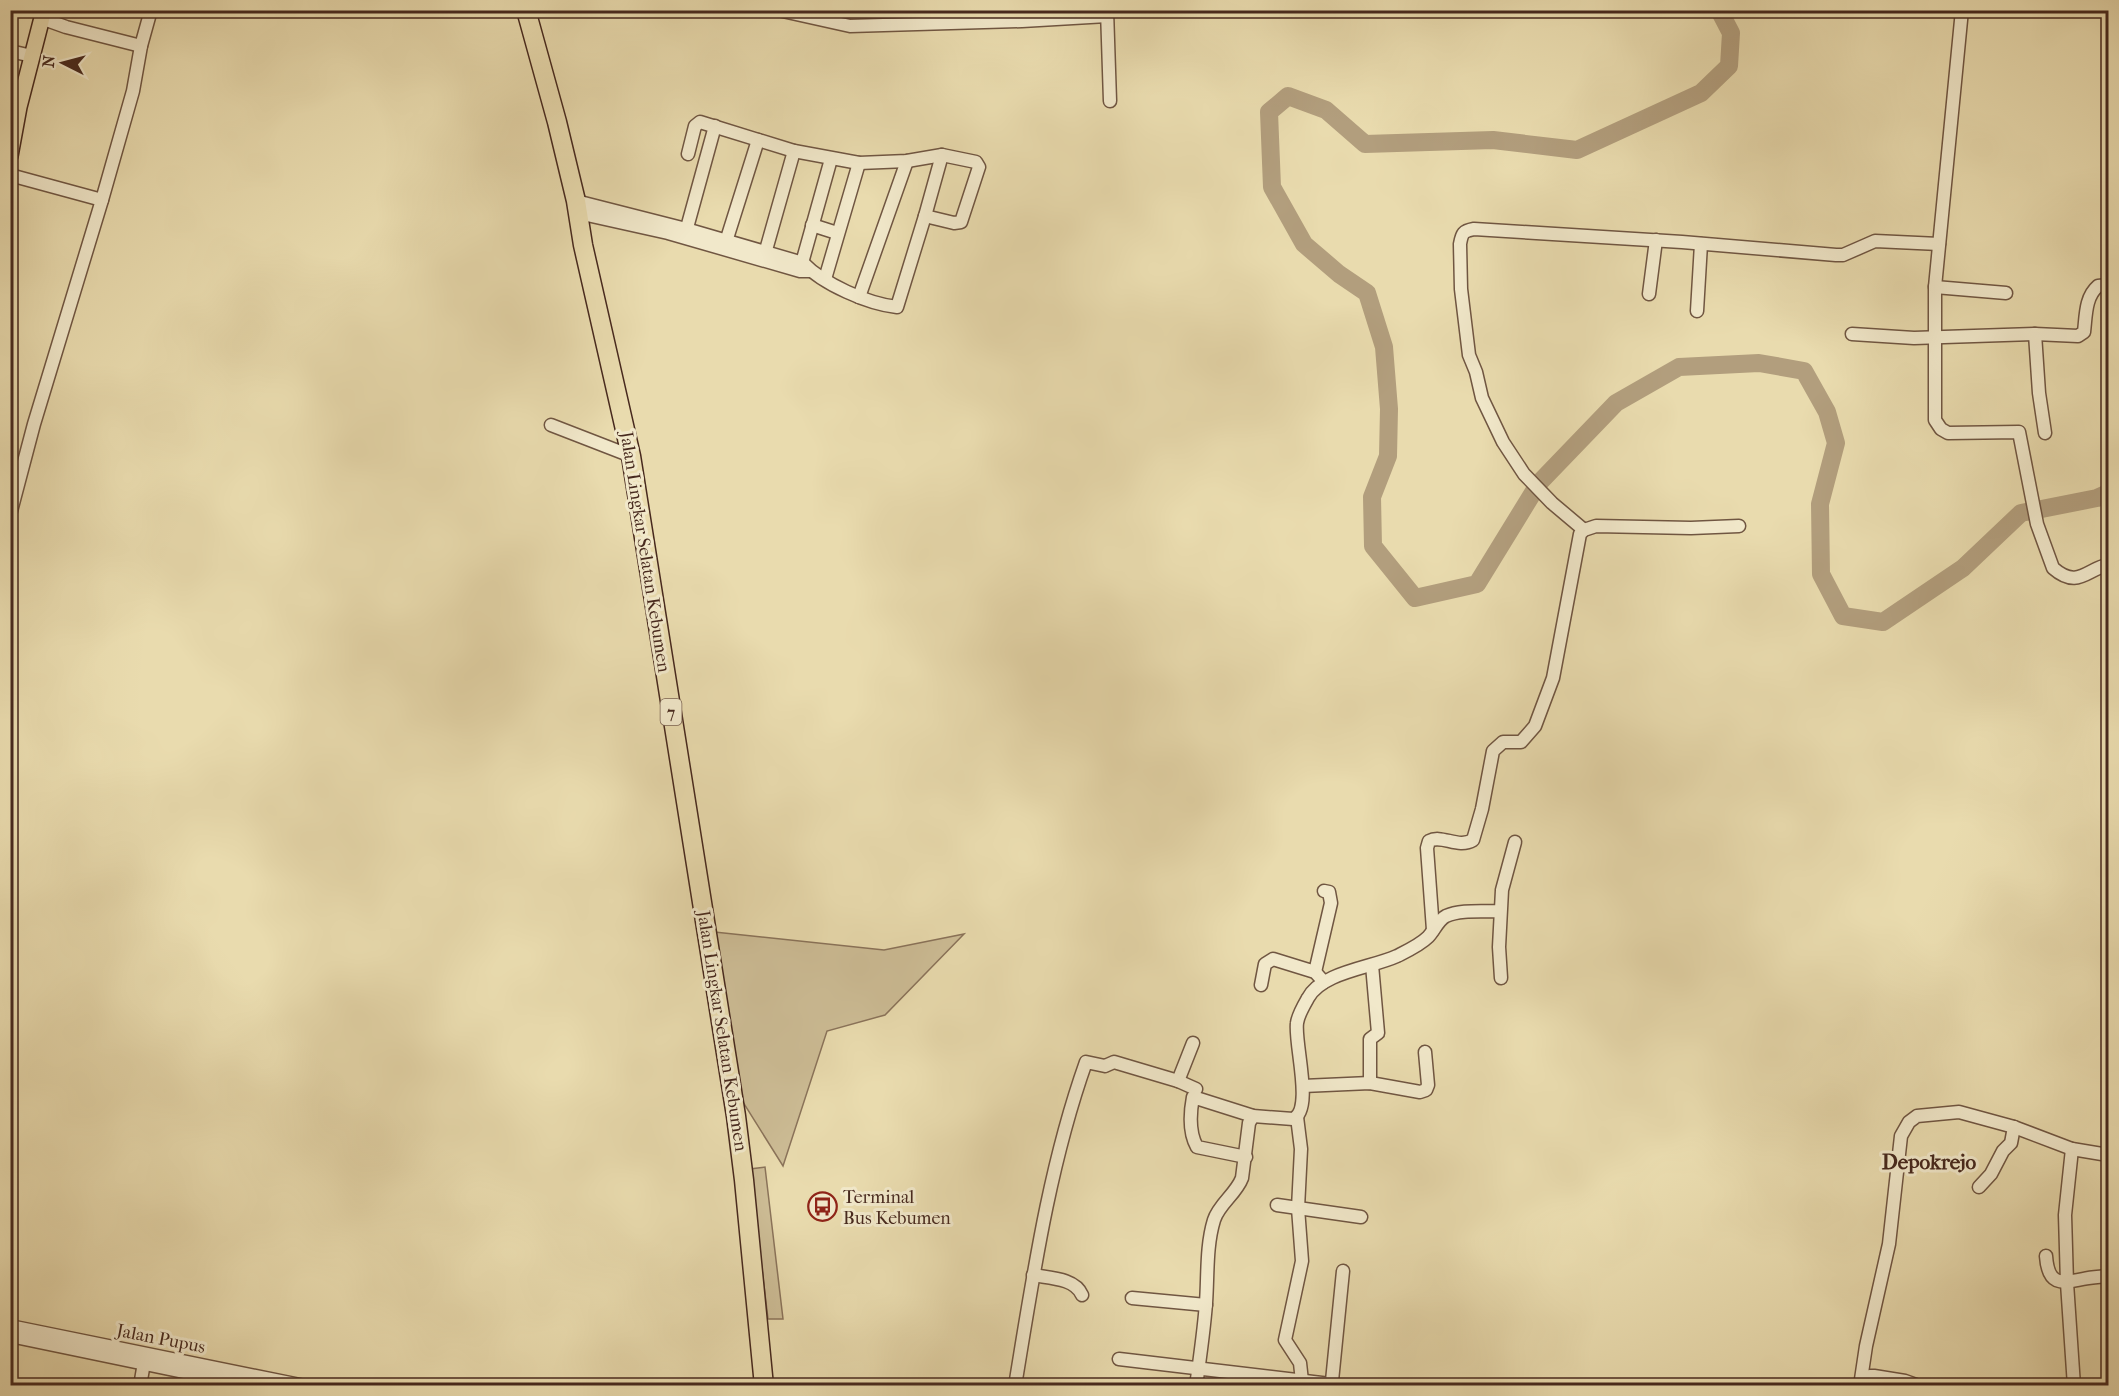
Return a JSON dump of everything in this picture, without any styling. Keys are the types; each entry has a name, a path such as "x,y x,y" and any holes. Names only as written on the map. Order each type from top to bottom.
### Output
{"highway":[{"name":"Jalan Lingkar Selatan Kebumen","path":"528,16 577,207 631,456 736,1116 764,1386"}],"main road":[{"path":"10,156 19,107 42,14"}],"street":[{"path":"11,510 34,424 133,91 141,46 151,10"},
{"path":"778,10 850,26 1011,21 1107,13 1110,101"},
{"path":"1962,10 1935,287 1935,420 1948,433 2019,432 2037,524 2053,568 2067,576 2080,578 2102,566 2109,565"},
{"path":"42,14 66,27 141,46"},
{"path":"10,51 33,56"},
{"path":"688,154 698,122 794,151 831,159 859,163 907,161 942,155 976,162 979,167 961,222 954,224 925,216"},
{"path":"686,234 715,126"},
{"path":"725,244 758,140"},
{"path":"765,255 794,151"},
{"path":"577,207 647,223 765,255 804,268 859,297 897,307 942,155"},
{"path":"804,268 812,225 831,159"},
{"path":"859,297 907,161"},
{"path":"825,279 859,163"},
{"path":"10,175 102,200"},
{"path":"812,225 837,233"},
{"path":"1584,530 1552,503 1524,474 1503,442 1482,398 1469,355 1461,289 1460,244 1465,231 1474,229 1656,240 1836,255 1843,255 1875,241 1939,244"},
{"path":"1649,294 1656,240"},
{"path":"1696,311 1701,244"},
{"path":"1852,334 1914,338 2081,334 2084,332 2090,297 2098,286 2109,285"},
{"path":"1935,287 2006,293"},
{"path":"2035,334 2038,393 2045,433"},
{"path":"551,425 631,456"},
{"path":"1433,930 1427,848 1429,841 1435,839 1458,844 1473,840 1482,809 1493,751 1503,742 1521,742 1535,726 1553,678 1580,534 1596,526 1691,528 1739,526"},
{"path":"1501,978 1499,947 1502,890 1515,842"},
{"path":"1315,972 1331,903 1331,894 1324,891"},
{"path":"1302,1381 1300,1363 1285,1340 1302,1261 1298,1208 1301,1149 1297,1117 1301,1110 1303,1086 1297,1024 1309,995 1324,981 1372,965 1411,948 1427,937 1444,917 1500,911"},
{"path":"1261,985 1265,964 1268,960 1277,960 1315,972 1324,981"},
{"path":"1370,1083 1370,1039 1378,1034 1372,965"},
{"path":"1178,1081 1193,1043"},
{"path":"1303,1086 1370,1083 1420,1092 1426,1090 1428,1077 1425,1052"},
{"path":"1015,1386 1033,1275 1058,1158 1086,1062 1105,1066 1113,1062 1178,1081 1253,1116 1293,1119 1297,1117"},
{"path":"1196,1091 1191,1121 1193,1139 1197,1147 1246,1157"},
{"path":"1860,1384 1866,1346 1889,1244 1901,1136 1909,1122 1917,1116 1959,1112 2014,1127 2072,1149 2109,1155"},
{"path":"1196,1386 1213,1223 1216,1214 1239,1186 1246,1157 1249,1123 1253,1116"},
{"path":"1979,1187 1990,1174 2002,1151 2011,1143 2014,1127"},
{"path":"2072,1149 2066,1215 2067,1283 2074,1386"},
{"path":"1277,1205 1361,1217"},
{"path":"2046,1256 2048,1272 2054,1279 2067,1283 2109,1276"},
{"path":"1119,1359 1330,1384 1343,1271"},
{"path":"1033,1275 1072,1283 1079,1288 1082,1295"},
{"path":"1132,1298 1206,1305"},
{"name":"Jalan Pupus","path":"10,1326 251,1386"},
{"name":"Jalan Pupus","path":"10,1336 305,1386"},
{"path":"140,1386 144,1359"},
{"path":"1860,1384 1872,1376 1905,1381 1919,1386"}],"shaded area":[{"path":"705,931 884,950 964,934 885,1015 827,1031 783,1166 726,1075"},
{"path":"765,1167 783,1319 768,1319 750,1169"}],"waterway":[{"path":"1719,10 1731,33 1729,66 1701,93 1577,150 1493,140 1365,144 1326,110 1288,96 1269,112 1272,187 1304,244 1339,274 1367,293 1384,347 1389,409 1388,456 1372,497 1373,546 1415,598 1477,584 1539,483 1616,403 1679,367 1759,363 1804,371 1827,412 1836,443 1820,504 1821,574 1843,616 1883,622 1963,568 2021,513 2097,498 2108,493"}],"place":[{"name":"Terminal Bus Kebumen","path":"822,1207"}],"district":[{"name":"Depokrejo","path":"1929,1162"}]}
